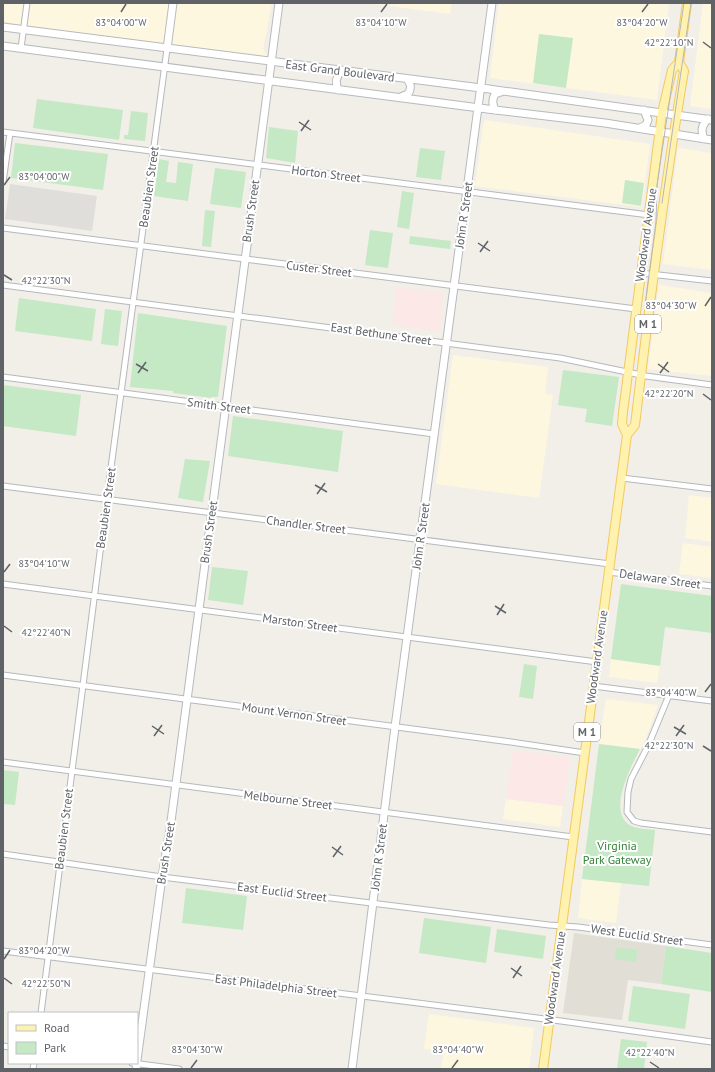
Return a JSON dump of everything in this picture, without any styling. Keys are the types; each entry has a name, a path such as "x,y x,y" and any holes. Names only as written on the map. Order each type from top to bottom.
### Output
{"main road":[{"name":"Woodward Avenue","path":"543,1069 596,662 622,478 627,435 622,424 659,133 672,70 679,62 687,3"},
{"name":"Woodward Avenue","path":"627,435 635,425 673,135 684,71 679,62"}],"street":[{"path":"21,48 27,3"},
{"name":"Beaubien Street","path":"41,1012 94,596 174,3"},
{"name":"Brush Street","path":"138,1054 176,785 279,3"},
{"name":"John R Street","path":"352,1069 407,638 492,3"},
{"name":"East Grand Boulevard","path":"3,27 504,91 710,120"},
{"name":"East Grand Boulevard","path":"3,46 640,128 659,133 712,140"},
{"path":"338,90 336,80 337,75 341,71"},
{"path":"397,97 408,94 410,90 410,83 407,79"},
{"path":"495,110 492,104 492,99 495,94 504,91"},
{"path":"640,128 646,125 648,120 644,110"},
{"path":"704,139 701,130 704,124 710,120"},
{"name":"Horton Street","path":"3,132 649,215"},
{"path":"3,182 10,133"},
{"name":"Custer Street","path":"3,228 636,310"},
{"path":"641,272 712,281"},
{"name":"East Bethune Street","path":"3,285 560,358 641,375 712,385"},
{"name":"Smith Street","path":"3,378 434,434"},
{"path":"622,478 712,489"},
{"name":"Chandler Street","path":"3,486 420,540 609,568"},
{"name":"Delaware Street","path":"609,568 712,586"},
{"name":"Marston Street","path":"3,584 596,662"},
{"name":"Mount Vernon Street","path":"3,675 584,753"},
{"path":"593,686 712,701"},
{"path":"669,695 648,746 631,779 628,792 627,812 634,821 641,823 712,832"},
{"name":"Melbourne Street","path":"3,762 573,837"},
{"name":"East Euclid Street","path":"3,854 162,877 562,926"},
{"name":"West Euclid Street","path":"562,926 712,945"},
{"name":"East Philadelphia Street","path":"3,950 712,1042"},
{"path":"138,1062 179,1069"}],"shaded area":[{"path":"3,3 272,3 263,49 271,62 3,22"},
{"path":"367,3 452,3 450,14"},
{"path":"499,3 669,3 657,100 490,78"},
{"path":"703,3 712,3 712,109 690,106"},
{"path":"484,120 650,144 642,207 475,186"},
{"path":"678,148 712,153 712,270 663,264"},
{"path":"10,184 97,196 92,231 5,219"},
{"path":"659,285 712,293 712,376 648,369"},
{"path":"397,287 443,293 439,331 392,324"},
{"path":"453,355 548,367 545,394 553,395 539,498 436,484"},
{"path":"689,495 712,498 712,542 685,538"},
{"path":"683,543 712,547 712,578 679,574"},
{"path":"611,659 660,666 657,683 609,677"},
{"path":"606,699 658,705 646,738 640,749 599,744"},
{"path":"513,750 570,757 563,806 506,799"},
{"path":"506,799 563,806 560,827 503,819"},
{"path":"582,879 621,883 616,923 578,918"},
{"path":"574,933 666,946 661,984 628,980 622,1020 563,1013"},
{"path":"429,1014 534,1028 529,1069 441,1069 444,1051 424,1049"}],"green space":[{"path":"539,34 573,38 566,88 533,83"},
{"path":"37,99 123,110 119,140 33,128"},
{"path":"131,111 148,113 145,141 124,139 124,135 128,135"},
{"path":"269,127 298,131 295,163 266,158"},
{"path":"15,143 108,154 103,190 11,178"},
{"path":"420,148 445,151 441,180 416,177"},
{"path":"159,159 169,161 166,182 176,183 178,162 193,164 188,201 154,196"},
{"path":"215,168 246,172 241,208 210,204"},
{"path":"625,180 644,183 641,206 622,203"},
{"path":"402,191 414,193 409,229 397,227"},
{"path":"205,210 215,211 211,247 202,246"},
{"path":"370,230 393,233 388,268 365,265"},
{"path":"410,236 451,241 450,249 409,244"},
{"path":"19,298 96,309 92,341 15,331"},
{"path":"105,309 122,311 118,346 101,344"},
{"path":"138,313 227,326 218,397 211,398 173,393 173,391 130,387"},
{"path":"563,370 619,377 612,426 585,422 587,409 558,405"},
{"path":"3,385 81,395 76,436 3,426"},
{"path":"233,416 343,431 338,472 228,456"},
{"path":"185,459 210,461 203,502 178,498"},
{"path":"212,567 248,571 243,605 208,600"},
{"path":"621,584 712,596 712,633 665,627 660,666 611,659"},
{"path":"524,664 537,666 533,699 519,697"},
{"name":"Virginia Park Gateway","path":"599,744 640,749 627,776 621,797 620,808 622,817 631,826 655,830 649,886 582,879"},
{"path":"3,770 19,772 15,805 3,804"},
{"path":"186,888 247,896 243,930 182,923"},
{"path":"424,918 491,927 486,963 419,953"},
{"path":"497,929 546,936 543,959 494,952"},
{"path":"666,946 712,953 712,992 661,984"},
{"path":"617,947 637,950 636,962 615,959"},
{"path":"633,986 690,994 685,1029 628,1021"},
{"path":"621,1039 647,1042 644,1069 617,1069"}],"tram line":[{"path":"645,305 656,222 657,185 684,3"},
{"path":"662,203 691,3"}]}
